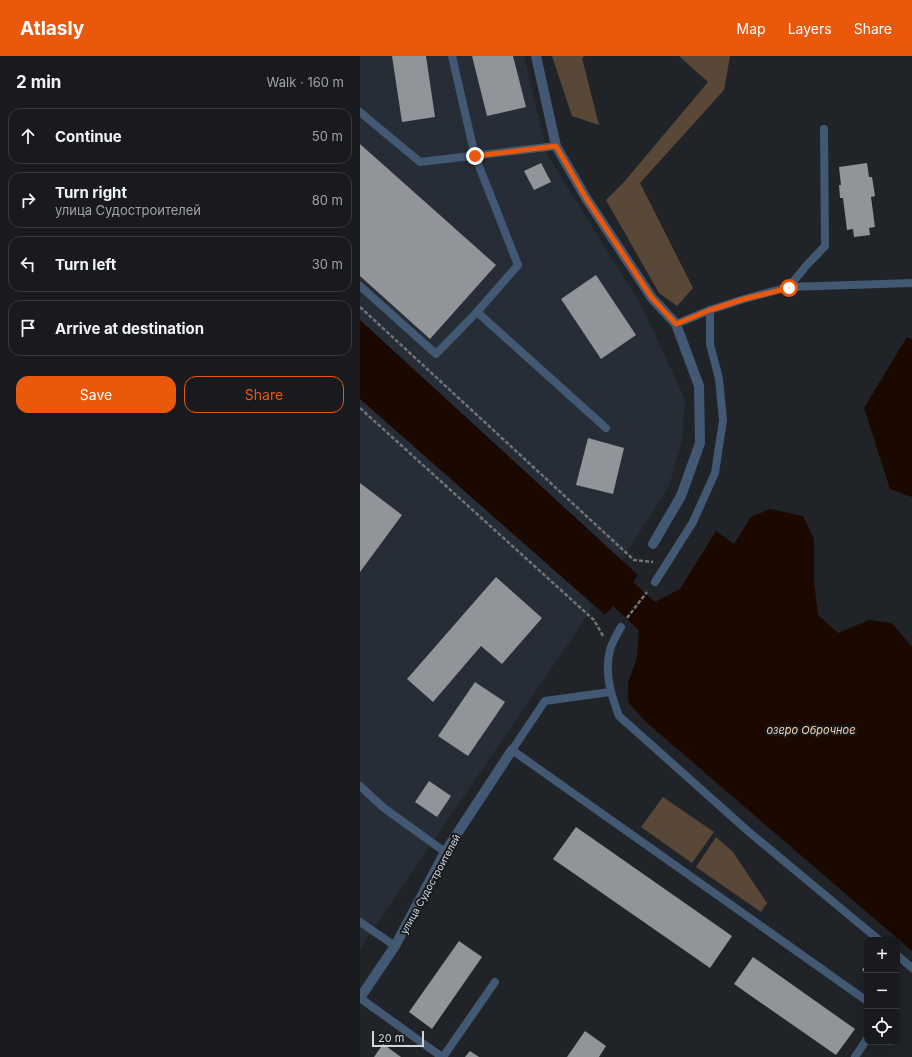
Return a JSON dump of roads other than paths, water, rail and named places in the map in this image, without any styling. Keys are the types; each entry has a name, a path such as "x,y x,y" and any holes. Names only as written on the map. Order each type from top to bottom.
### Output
{"street":[{"path":"536,56 556,146 586,198 652,298 676,324 699,386 700,443 681,496 653,544"},
{"name":"улица Судостроителей","path":"360,998 395,946 446,852 512,750"}],"lane":[{"path":"360,286 436,354 477,312 518,265 475,156 452,56"},
{"path":"360,112 420,162 556,146"},
{"path":"789,288 806,266 825,246 824,129"},
{"path":"676,324 710,310 744,299 789,288 912,283"},
{"path":"652,585 693,522 715,473 723,420 720,379 710,344 710,310"},
{"path":"477,312 606,428"},
{"path":"623,624 610,649 607,666 610,692 619,716 749,832 875,937"},
{"path":"610,692 545,701 512,750 864,999"},
{"path":"360,786 384,808 446,852"},
{"path":"360,922 395,946"},
{"path":"900,958 912,968"},
{"path":"360,998 443,1057 495,982"},
{"path":"855,1057 864,1044"}],"water":[{"name":"озеро Оброчное","path":"360,320 638,575 633,582 655,602 680,589 716,531 734,544 751,517 770,509 803,516 814,539 814,581 818,615 838,633 869,620 892,623 912,647 912,951 900,941 900,937 896,937 646,722 628,702 628,683 637,658 639,630 613,606 605,615 360,399"},
{"path":"907,337 912,339 912,497 890,489 864,408"}]}
